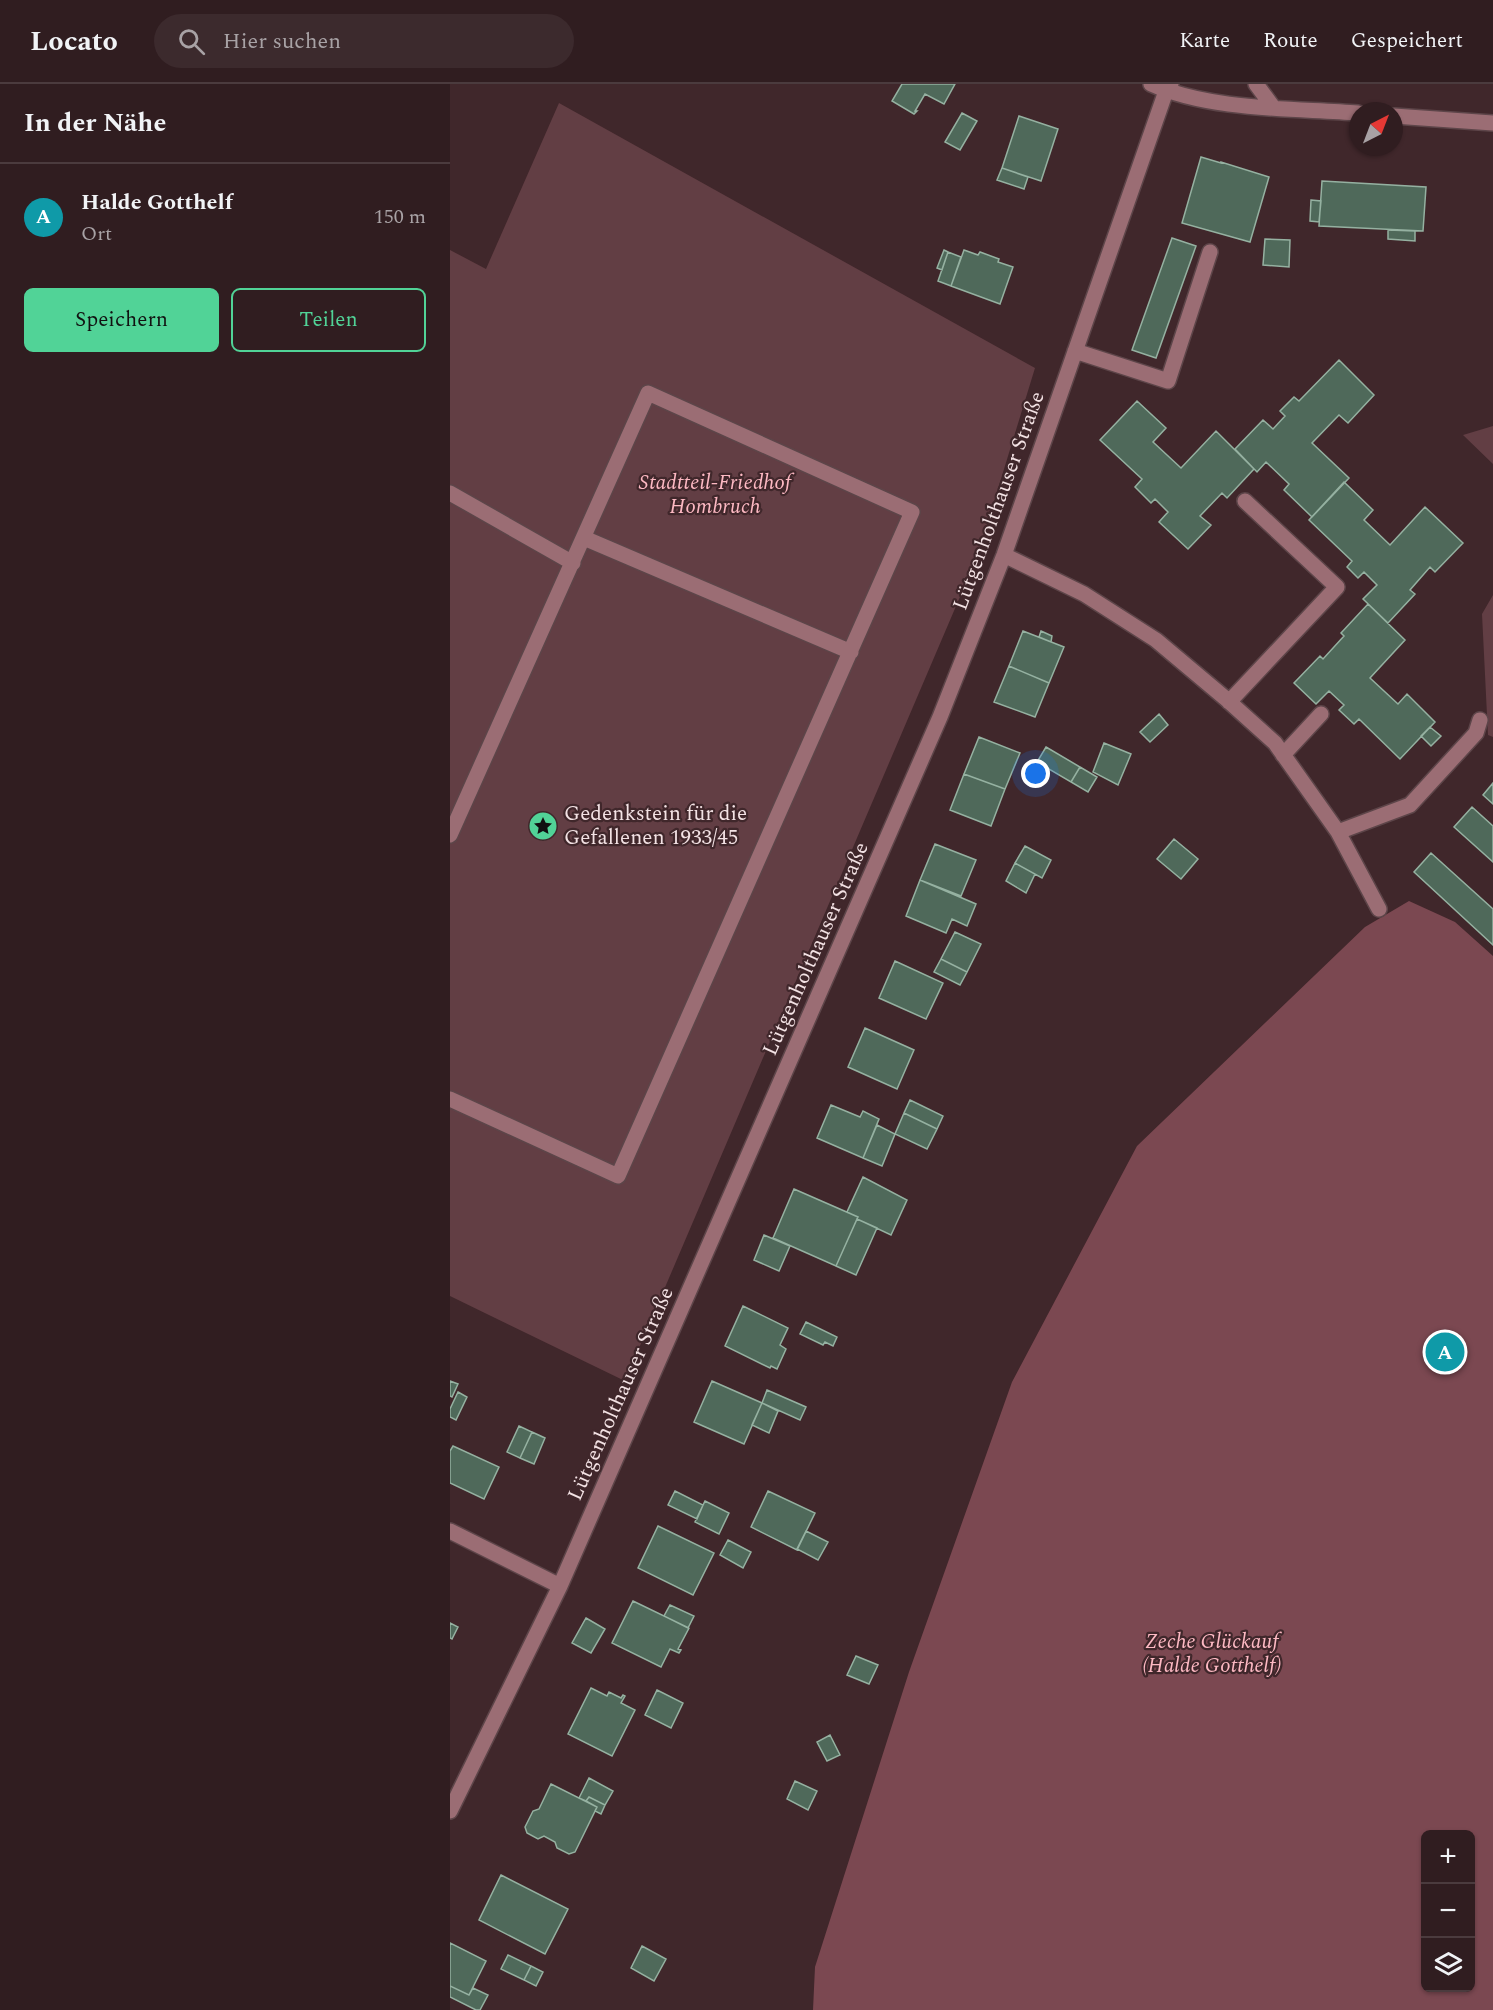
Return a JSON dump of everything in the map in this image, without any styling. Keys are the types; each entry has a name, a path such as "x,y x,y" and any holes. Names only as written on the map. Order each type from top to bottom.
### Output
{"street":[{"path":"1151,84 1232,105 1349,112"},
{"path":"1256,84 1273,107"},
{"name":"Lütgenholthauser Straße","path":"450,1811 560,1586 940,717 1004,555 1169,87"},
{"path":"1403,117 1493,123"},
{"path":"1075,351 1168,381 1210,252"},
{"path":"450,835 648,393 912,512 618,1176 450,1099"},
{"path":"450,493 573,563"},
{"path":"1229,702 1337,586 1245,501"},
{"path":"584,538 851,652"},
{"path":"1004,555 1084,594 1156,640 1275,743 1338,832 1379,909"},
{"path":"1283,755 1321,714"},
{"path":"1338,832 1410,805 1476,733 1480,720"},
{"path":"450,1532 560,1586"}],"green space":[{"name":"Stadtteil-Friedhof Hombruch","path":"559,103 1035,368 977,557 625,1381 450,1296 450,250 486,269"},
{"path":"1493,426 1493,464 1463,435"},
{"path":"1493,595 1493,737 1488,735 1482,614"},
{"name":"Zeche Glückauf (Halde Gotthelf)","path":"1409,901 1455,922 1493,956 1493,2010 813,2010 815,1967 909,1672 1012,1382 1137,1146 1365,927"}],"building":[{"path":"902,84 955,84 944,104 925,94 914,114 892,101"},
{"path":"962,113 977,121 960,150 945,142"},
{"path":"1019,116 1058,129 1041,181 1002,168"},
{"path":"1201,157 1269,177 1250,242 1182,223"},
{"path":"1002,168 1028,177 1024,189 997,180"},
{"path":"1322,181 1426,187 1423,231 1319,226"},
{"path":"1311,200 1321,201 1319,222 1310,221"},
{"path":"1388,230 1415,231 1415,241 1388,239"},
{"path":"1172,238 1196,246 1156,358 1132,350"},
{"path":"1265,239 1290,240 1289,267 1263,265"},
{"path":"944,250 948,252 942,270 937,268"},
{"path":"964,250 978,255 980,252 1013,267 1000,304 951,286"},
{"path":"948,252 961,257 951,286 938,281"},
{"path":"1339,360 1374,395 1348,423 1339,415 1312,443 1349,478 1312,517 1284,490 1289,484 1266,462 1257,472 1235,449 1263,420 1273,429 1285,416 1280,411 1294,397 1299,401"},
{"path":"1137,401 1166,428 1153,442 1181,468 1216,431 1254,469 1227,498 1222,493 1200,516 1211,525 1188,549 1159,522 1168,512 1155,499 1151,503 1135,487 1142,479 1100,440"},
{"path":"1344,482 1373,510 1364,520 1390,545 1425,507 1463,543 1435,572 1430,567 1410,590 1415,594 1388,623 1363,599 1377,585 1364,572 1358,578 1347,567 1352,561 1309,520"},
{"path":"1368,604 1405,640 1370,678 1398,704 1407,694 1435,722 1400,759 1359,719 1354,724 1339,710 1344,705 1329,691 1316,704 1294,683 1320,656 1323,659 1344,636 1341,633"},
{"path":"1023,631 1064,647 1049,683 1009,666"},
{"path":"1041,631 1052,636 1051,642 1039,637"},
{"path":"1009,666 1049,683 1035,717 994,702"},
{"path":"1159,714 1168,725 1150,742 1140,732"},
{"path":"1430,727 1441,736 1431,746 1421,736"},
{"path":"979,737 1020,753 1005,789 964,774"},
{"path":"1104,743 1131,754 1118,785 1093,772"},
{"path":"1046,747 1080,767 1071,782 1037,762"},
{"path":"1080,767 1097,777 1088,792 1071,782"},
{"path":"964,774 1005,789 991,826 950,810"},
{"path":"1493,783 1493,804 1483,795"},
{"path":"1472,807 1493,826 1493,862 1454,827"},
{"path":"1174,839 1198,859 1181,879 1157,859"},
{"path":"935,844 976,860 961,896 920,880"},
{"path":"1025,846 1051,860 1042,878 1015,863"},
{"path":"1431,853 1493,909 1493,945 1414,872"},
{"path":"1015,863 1035,874 1026,893 1006,881"},
{"path":"920,880 976,904 967,926 952,919 946,933 906,916"},
{"path":"955,932 981,944 967,972 941,959"},
{"path":"941,959 967,972 960,985 934,972"},
{"path":"895,961 943,983 926,1019 879,998"},
{"path":"865,1028 914,1050 897,1089 848,1067"},
{"path":"910,1100 943,1116 937,1129 904,1113"},
{"path":"831,1105 860,1117 863,1111 879,1119 863,1158 817,1138"},
{"path":"904,1113 937,1129 927,1149 895,1134"},
{"path":"877,1125 895,1134 882,1166 863,1158"},
{"path":"863,1177 907,1200 891,1235 847,1212"},
{"path":"794,1189 858,1217 836,1266 773,1238"},
{"path":"857,1219 877,1228 856,1275 836,1266"},
{"path":"764,1235 790,1246 779,1271 754,1260"},
{"path":"743,1306 788,1328 780,1345 786,1349 777,1369 771,1366 770,1368 725,1346"},
{"path":"806,1322 837,1337 833,1346 825,1342 823,1345 800,1334"},
{"path":"450,1381 458,1384 452,1397 450,1396"},
{"path":"712,1381 762,1403 744,1444 694,1422"},
{"path":"767,1390 806,1407 800,1420 762,1403"},
{"path":"458,1392 467,1397 456,1420 450,1417 450,1409"},
{"path":"762,1403 778,1411 769,1433 752,1425"},
{"path":"519,1426 532,1432 520,1458 507,1452"},
{"path":"532,1432 545,1438 534,1464 520,1458"},
{"path":"453,1446 499,1467 484,1499 450,1483 450,1451"},
{"path":"675,1491 703,1505 697,1519 668,1505"},
{"path":"768,1491 815,1513 797,1550 751,1527"},
{"path":"705,1501 729,1513 719,1534 695,1522"},
{"path":"658,1526 714,1553 693,1595 638,1568"},
{"path":"806,1531 828,1542 818,1560 797,1549"},
{"path":"728,1540 751,1552 743,1568 720,1555"},
{"path":"633,1601 689,1628 678,1649 681,1650 679,1653 670,1649 661,1667 612,1643"},
{"path":"670,1605 694,1616 688,1628 664,1616"},
{"path":"586,1618 605,1629 591,1653 572,1643"},
{"path":"450,1623 458,1627 452,1639 450,1638"},
{"path":"856,1656 878,1665 869,1684 847,1675"},
{"path":"591,1688 607,1696 609,1692 621,1698 625,1696 621,1703 635,1710 612,1756 568,1734"},
{"path":"657,1690 683,1703 671,1728 645,1715"},
{"path":"830,1735 840,1755 827,1761 817,1742"},
{"path":"589,1778 613,1791 605,1805 589,1797 586,1801 579,1798"},
{"path":"795,1781 817,1791 808,1810 787,1799"},
{"path":"551,1784 597,1807 575,1852 569,1854 557,1848 555,1842 544,1836 538,1839 527,1833 525,1827 533,1811 539,1809"},
{"path":"589,1797 605,1805 601,1814 595,1811 597,1807 586,1801"},
{"path":"501,1875 568,1909 545,1954 479,1920"},
{"path":"450,1943 486,1961 469,1995 450,1986"},
{"path":"642,1946 666,1959 654,1981 631,1968"},
{"path":"508,1955 531,1966 524,1980 501,1969"},
{"path":"531,1966 543,1972 536,1986 524,1980"},
{"path":"450,1986 469,1995 473,1988 488,1995 480,2010 476,2010 450,1997"}],"place":[{"name":"Gedenkstein für die Gefallenen 1933/45","path":"543,826"},
{"name":"Halde Gotthelf","path":"1445,1352"}]}
